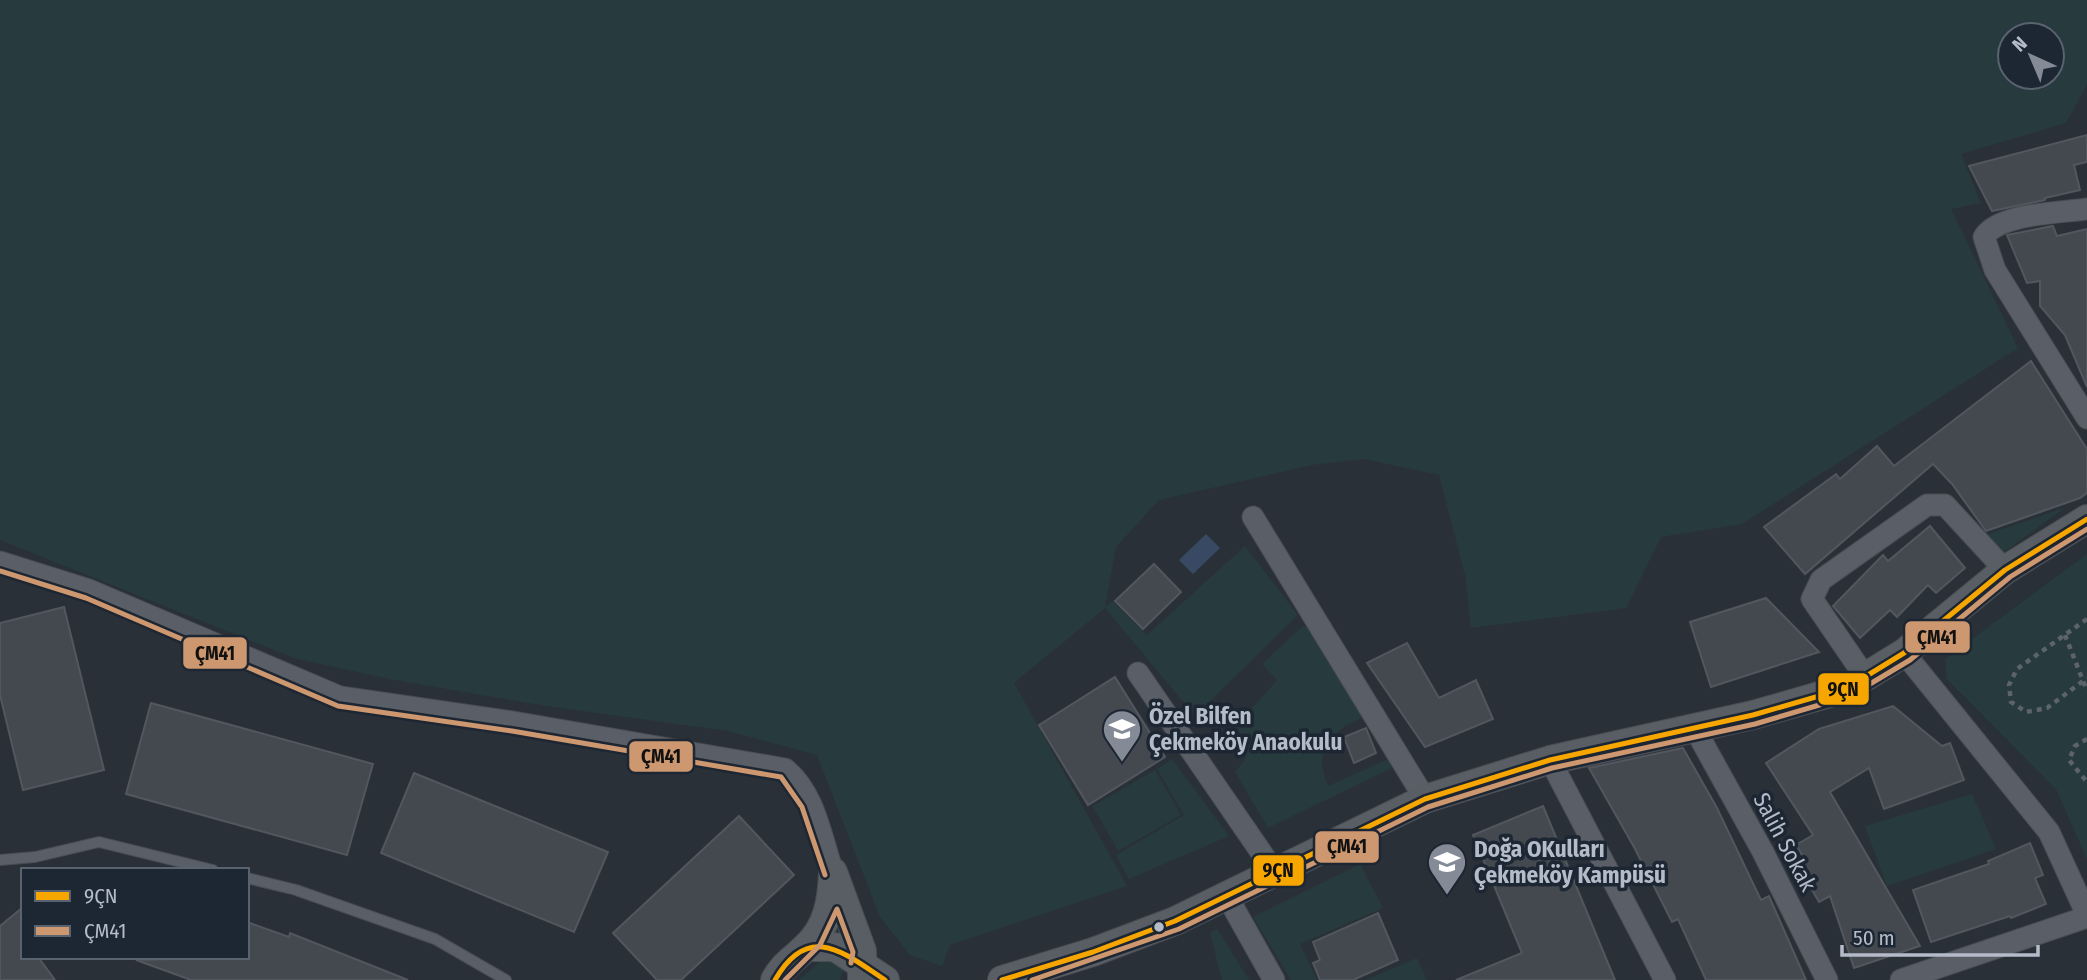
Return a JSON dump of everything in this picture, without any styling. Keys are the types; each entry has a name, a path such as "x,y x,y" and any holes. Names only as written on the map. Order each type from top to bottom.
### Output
{"street":[{"path":"2087,209 2003,221 1990,228 1984,237 1995,270 2087,418"},
{"path":"1866,678 1812,599 1821,580 1927,505 1945,505 2005,570"},
{"path":"1253,517 1425,799"},
{"path":"1002,980 1093,952 1228,898 1425,799 1549,760 1818,699 1866,678 1904,653 2005,570 2087,519"},
{"path":"0,562 89,590 340,697 540,727 785,769 799,780 809,799 862,951 861,972"},
{"path":"1901,980 2087,916 2049,832 1904,653"},
{"path":"1138,673 1276,874"},
{"name":"Salih Sokak","path":"1695,729 1763,852 1827,980"},
{"path":"1549,760 1665,980"},
{"path":"775,980 782,965 807,947 825,921 832,903 833,872"},
{"path":"1228,898 1274,980"},
{"path":"807,947 835,947 861,972 885,980"}],"lane":[{"path":"0,860 35,857 99,842 205,868"},
{"path":"248,878 296,890 435,939 506,980"}],"path":[{"path":"2087,619 2017,669 2009,685 2011,702 2026,712 2047,708 2087,678"},
{"path":"2065,635 2081,682 2087,691"},
{"path":"2087,739 2075,746 2069,760 2087,782"}],"green space":[{"path":"0,0 2087,0 2087,84 2066,123 1961,154 1981,203 1951,209 2018,348 1742,524 1661,537 1626,608 1471,628 1465,575 1439,475 1364,459 1312,465 1159,500 1116,547 1105,607 1112,601 1147,635 1245,546 1298,615 1195,716 1105,608 1014,683 1127,886 950,945 942,966 910,955 880,917 817,755 728,731 546,706 389,679 294,658 0,540"},
{"path":"2066,507 2000,555 1983,536"},
{"path":"2087,554 2087,859 2056,789 1947,679 1945,659"},
{"path":"1303,626 1307,627 1364,714 1345,726 1326,746 1322,760 1328,786 1388,759 1392,768 1268,828 1235,772 1246,754 1237,725 1277,680 1262,664"},
{"path":"1172,759 1229,836 1129,879 1116,855 1184,815 1157,769"},
{"path":"1155,770 1181,815 1118,851 1093,806"},
{"path":"1972,794 1996,849 1887,886 1865,826"},
{"path":"1360,864 1383,908 1300,944 1317,980 1291,980 1253,917"},
{"path":"1217,929 1249,980 1222,980 1210,933"},
{"path":"829,954 843,971 840,980 799,980"},
{"path":"1417,958 1427,980 1366,980"}],"water":[{"path":"1206,534 1220,548 1193,574 1179,560"}],"building":[{"path":"2087,135 2087,162 2074,165 2080,190 2045,200 1992,211 1969,166"},
{"path":"2053,226 2057,236 2087,229 2087,387 2065,335 2040,306 2040,281 2027,283 2007,235"},
{"path":"2031,361 2087,449 2087,493 2080,498 1986,531 1952,484 1933,464 1805,574 1764,527 1836,474 1840,479 1877,446 1894,466"},
{"path":"1930,526 1965,568 1936,593 1928,585 1897,617 1890,610 1860,638 1833,606 1883,555 1888,561"},
{"path":"1154,564 1181,592 1143,629 1115,601"},
{"path":"1766,598 1819,652 1711,687 1690,622"},
{"path":"64,607 104,770 23,790 0,695 0,623"},
{"path":"1407,643 1439,698 1476,680 1493,719 1425,747 1367,663"},
{"path":"1115,677 1165,757 1088,805 1039,725"},
{"path":"151,703 373,764 347,855 126,794"},
{"path":"1893,706 1942,746 1950,743 1964,780 1884,809 1869,768 1830,792 1920,946 1854,968 1830,896 1819,902 1796,862 1804,858 1796,845 1813,835 1766,763 1819,729"},
{"path":"1366,728 1376,753 1354,763 1344,737"},
{"path":"1683,748 1717,808 1761,900 1769,896 1806,980 1706,980 1678,919 1672,922 1634,847 1589,768"},
{"path":"414,773 608,852 574,932 381,853"},
{"path":"1543,806 1615,980 1456,980 1522,953 1473,835"},
{"path":"739,816 794,875 681,980 657,980 613,933"},
{"path":"2030,843 2043,875 2035,878 2046,904 2011,918 2010,916 1931,942 1913,890 1989,864 1988,861"},
{"path":"21,909 21,959 39,959 55,980 0,980 0,926"},
{"path":"1378,913 1398,960 1353,980 1320,980 1313,963 1320,960 1313,942"},
{"path":"248,922 289,937 290,933 408,980 191,980 136,960 248,959"}],"transit line":[{"name":"9ÇN","path":"1002,980 1093,952 1175,921 1425,799 1550,760 1753,715 1847,688 1904,653 2005,570 2087,519"},
{"name":"ÇM41","path":"1032,980 1179,929 1428,807 1552,768 1755,724 1850,696 1910,660 2010,577 2087,529"},
{"name":"ÇM41","path":"0,571 86,598 338,706 512,731 781,777 802,807 825,875"},
{"name":"ÇM41","path":"785,980 820,945 837,909 853,952 851,963"},
{"name":"9ÇN","path":"775,980 788,962 801,951 814,947 841,953 885,980"}],"place":[{"name":"Özel Bilfen Çekmeköy Anaokulu","path":"1122,763"},
{"name":"Doğa OKulları Çekmeköy Kampüsü","path":"1447,896"}]}
